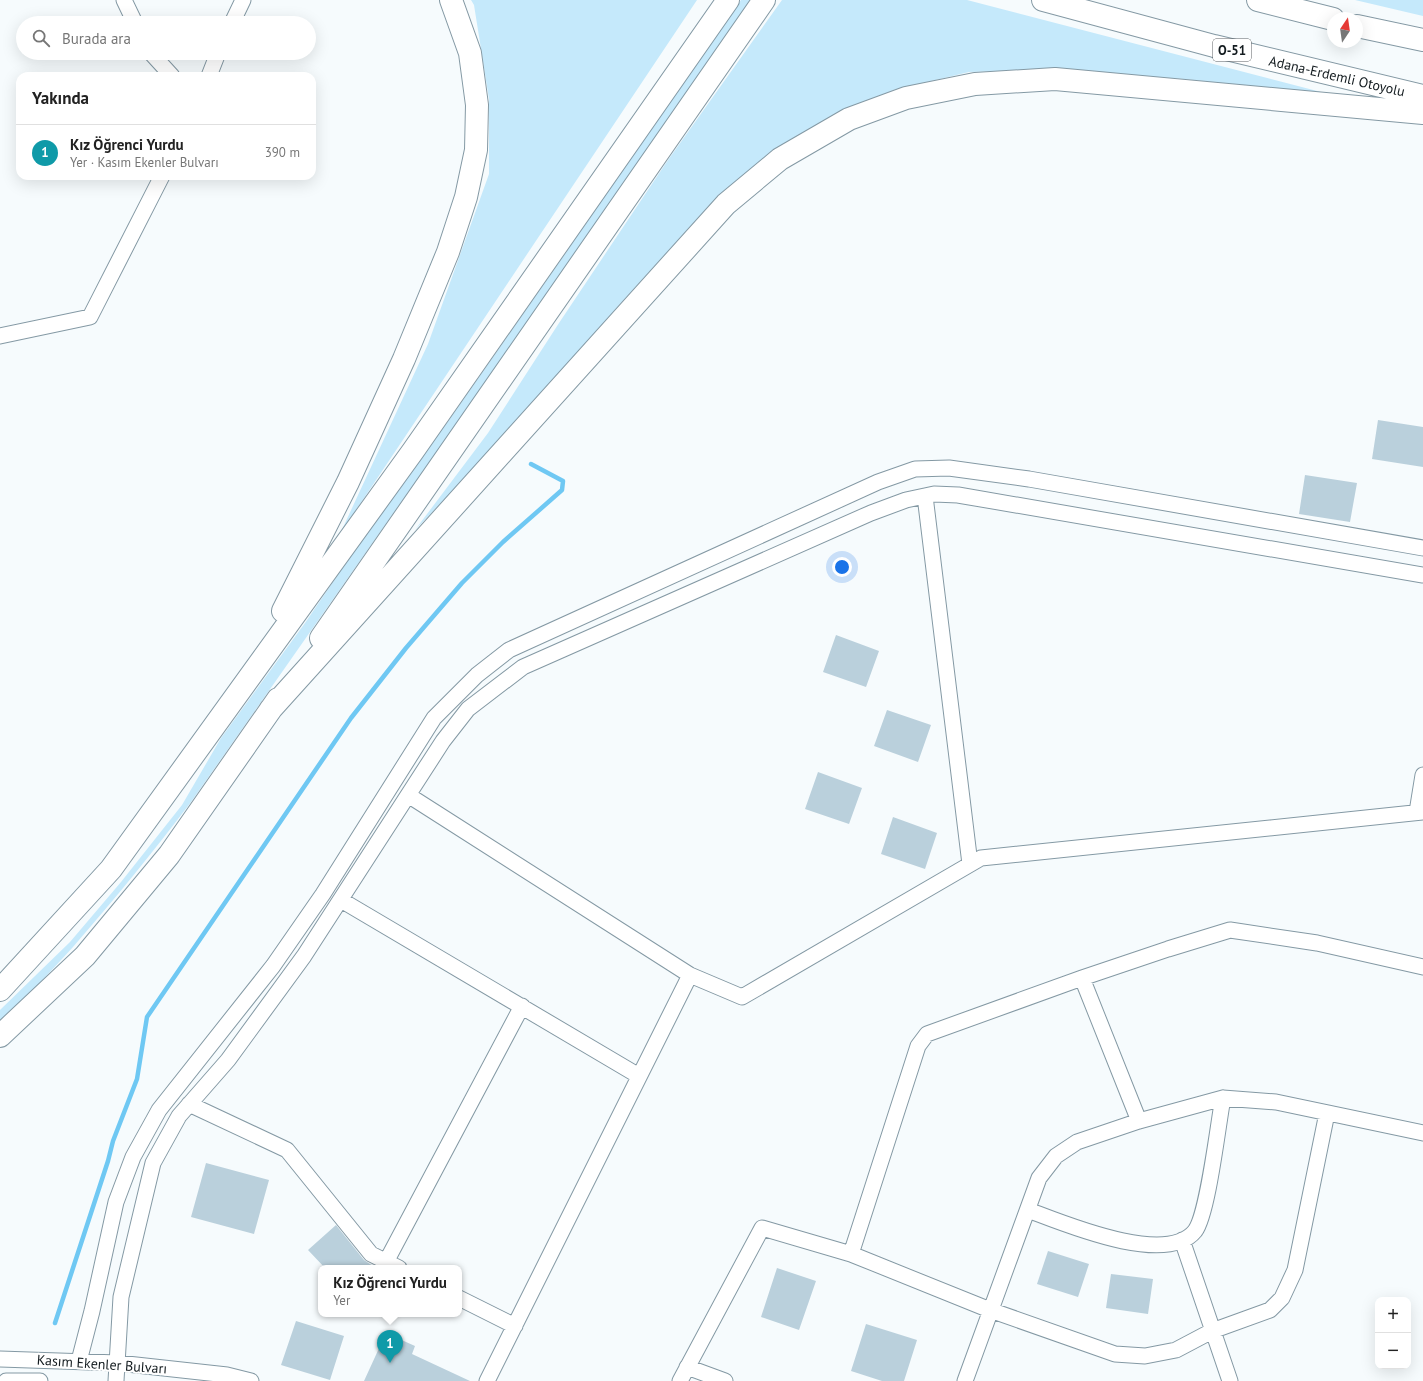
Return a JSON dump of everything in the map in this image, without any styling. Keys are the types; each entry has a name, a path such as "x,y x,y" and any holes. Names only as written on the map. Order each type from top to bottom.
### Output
{"highway":[{"path":"222,716 286,607 348,482 404,359 448,252 466,197 476,150 477,104 470,52 451,0"},
{"path":"0,990 111,870 417,444 728,0"},
{"path":"0,1036 85,956 164,861 764,0"},
{"name":"Adana-Erdemli Otoyolu","path":"1043,0 1214,46 1423,96"},
{"path":"1258,0 1327,17"},
{"path":"1363,27 1423,40"},
{"path":"270,710 726,204 780,159 849,119 906,98 968,85 1055,78 1423,113"}],"street":[{"path":"124,0 132,16"},
{"path":"236,16 244,0"},
{"path":"157,60 168,72"},
{"path":"211,72 215,60"},
{"path":"0,336 90,317 160,180"},
{"path":"79,1361 116,1202 133,1157 159,1110 273,966 323,894 434,718 477,675 509,650 878,482 915,469 948,468 1029,479 1423,548"},
{"path":"116,1381 121,1297 152,1163 179,1116 228,1060 304,956 443,741 468,709 523,667 871,512 906,500 934,494 958,495 1423,575"},
{"path":"925,496 970,864"},
{"path":"408,795 690,975 742,997 981,858 1420,812 1423,775"},
{"path":"341,900 640,1076"},
{"path":"851,1254 918,1046 927,1034 1168,948 1230,930 1317,943 1423,967"},
{"path":"487,1381 516,1326 690,975"},
{"path":"1082,978 1140,1121"},
{"path":"189,1104 287,1150 370,1254 393,1265 522,1006"},
{"path":"1028,1210 1088,1232 1142,1245 1168,1244 1182,1240 1195,1231 1203,1211 1223,1098"},
{"path":"965,1381 1039,1178 1056,1156 1077,1142 1140,1121 1223,1098 1276,1102 1423,1132"},
{"path":"680,1381 762,1228 851,1254 990,1310 1115,1354 1145,1356 1176,1350 1212,1331 1270,1310 1282,1298 1295,1270 1327,1113"},
{"path":"1182,1240 1230,1381"},
{"path":"462,1299 516,1326"},
{"name":"Kasım Ekenler Bulvarı","path":"0,1359 118,1363 227,1375 251,1381"},
{"path":"687,1367 725,1381"},
{"name":"Kasım Ekenler Bulvarı","path":"6,1381 40,1381"}],"shaded area":[{"path":"471,0 697,0 340,534 428,344 489,174 489,99 474,5"},
{"path":"741,0 753,0 668,119 455,430 411,488 191,802 133,876 73,947 29,994 0,1021 0,1010 70,942 121,882 182,805 221,738 305,623 382,510 449,420 567,251 703,50"},
{"path":"782,0 967,0 1344,98 1184,79 1050,70 969,72 894,90 845,110 776,148 707,208 621,303 504,438 415,530 488,433 559,323 668,160"},
{"path":"1355,0 1423,0 1423,16"}],"building":[{"path":"1378,420 1423,427 1423,467 1372,459"},
{"path":"1305,475 1357,483 1350,522 1299,514"},
{"path":"836,635 879,651 866,687 823,672"},
{"path":"887,710 931,725 918,762 874,746"},
{"path":"818,772 862,788 849,824 805,809"},
{"path":"893,817 937,833 925,869 881,854"},
{"path":"206,1163 269,1180 254,1234 191,1217"},
{"path":"336,1225 364,1260 372,1265 322,1265 308,1250"},
{"path":"1048,1251 1089,1264 1078,1297 1037,1284"},
{"path":"777,1268 816,1281 799,1330 761,1317"},
{"path":"1111,1274 1153,1279 1148,1314 1106,1308"},
{"path":"296,1321 344,1336 330,1380 281,1365"},
{"path":"866,1324 917,1340 904,1381 882,1381 851,1371"},
{"path":"386,1333 415,1346 412,1354 470,1381 364,1381"}],"waterway":[{"path":"55,1323 108,1161 113,1141 137,1079 147,1017 351,718 406,648 462,583 503,542 562,490 563,481 531,464"}],"place":[{"name":"Kız Öğrenci Yurdu","path":"390,1363"}]}
